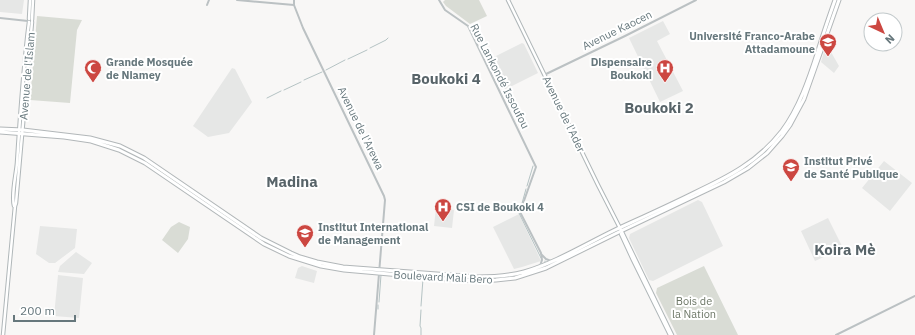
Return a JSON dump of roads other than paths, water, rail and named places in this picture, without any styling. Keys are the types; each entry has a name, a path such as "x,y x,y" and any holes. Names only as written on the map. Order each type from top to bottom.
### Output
{"main road":[{"name":"Avenue de l'Islam","path":"30,0 30,21"},
{"name":"Avenue de l'Islam","path":"3,335 33,0"},
{"name":"Avenue de l'Ader","path":"508,0 671,335"},
{"name":"Boulevard Mali Bero","path":"826,31 835,0"},
{"name":"Boulevard Mali Bero","path":"380,271 426,277 476,281 515,278 546,268 728,177 750,163 765,150 781,132 793,113 839,0"},
{"name":"Boulevard Mali Bero","path":"0,131 72,137 104,144 145,163 189,191 259,241 289,256 331,269 496,277 539,267 620,230"}],"street":[{"path":"207,4 209,0"},
{"path":"237,0 294,5"},
{"name":"Avenue de l'Arewa","path":"294,0 294,5 303,28 384,196 385,202 374,335"},
{"name":"Rue Lankondé Issoufou","path":"439,0 445,10 468,26 536,167 520,212 541,253"},
{"name":"Avenue Kaocen","path":"544,75 696,0"},
{"path":"0,18 30,21"},
{"path":"541,253 546,259 551,261"},
{"path":"539,267 542,263 541,253"},
{"path":"836,335 915,296"}],"waterway":[{"path":"370,48 388,38"},
{"path":"348,59 367,50"},
{"path":"326,70 345,60"},
{"path":"304,80 322,72"},
{"path":"284,90 301,82"},
{"path":"267,98 281,91"},
{"path":"527,186 533,166"},
{"path":"521,207 526,189"},
{"path":"519,213 541,258"},
{"path":"379,302 381,275"},
{"path":"421,306 423,279"},
{"path":"421,310 421,335"}],"place":[{"name":"Université Franco-Arabe Attadamoune","path":"828,57"},
{"name":"Grande Mosquée de Niamey","path":"93,83"},
{"name":"Dispensaire Boukoki","path":"665,83"},
{"name":"Institut Privé de Santé Publique","path":"791,182"},
{"name":"CSI de Boukoki 4","path":"443,222"},
{"name":"Institut International de Management","path":"305,248"}],"district":[{"name":"Boukoki 4","path":"446,78"},
{"name":"Boukoki 2","path":"659,107"},
{"name":"Madina","path":"292,181"},
{"name":"Koira Mè","path":"845,249"}],"park label":[{"name":"Bois de la Nation","path":"694,307"}]}
